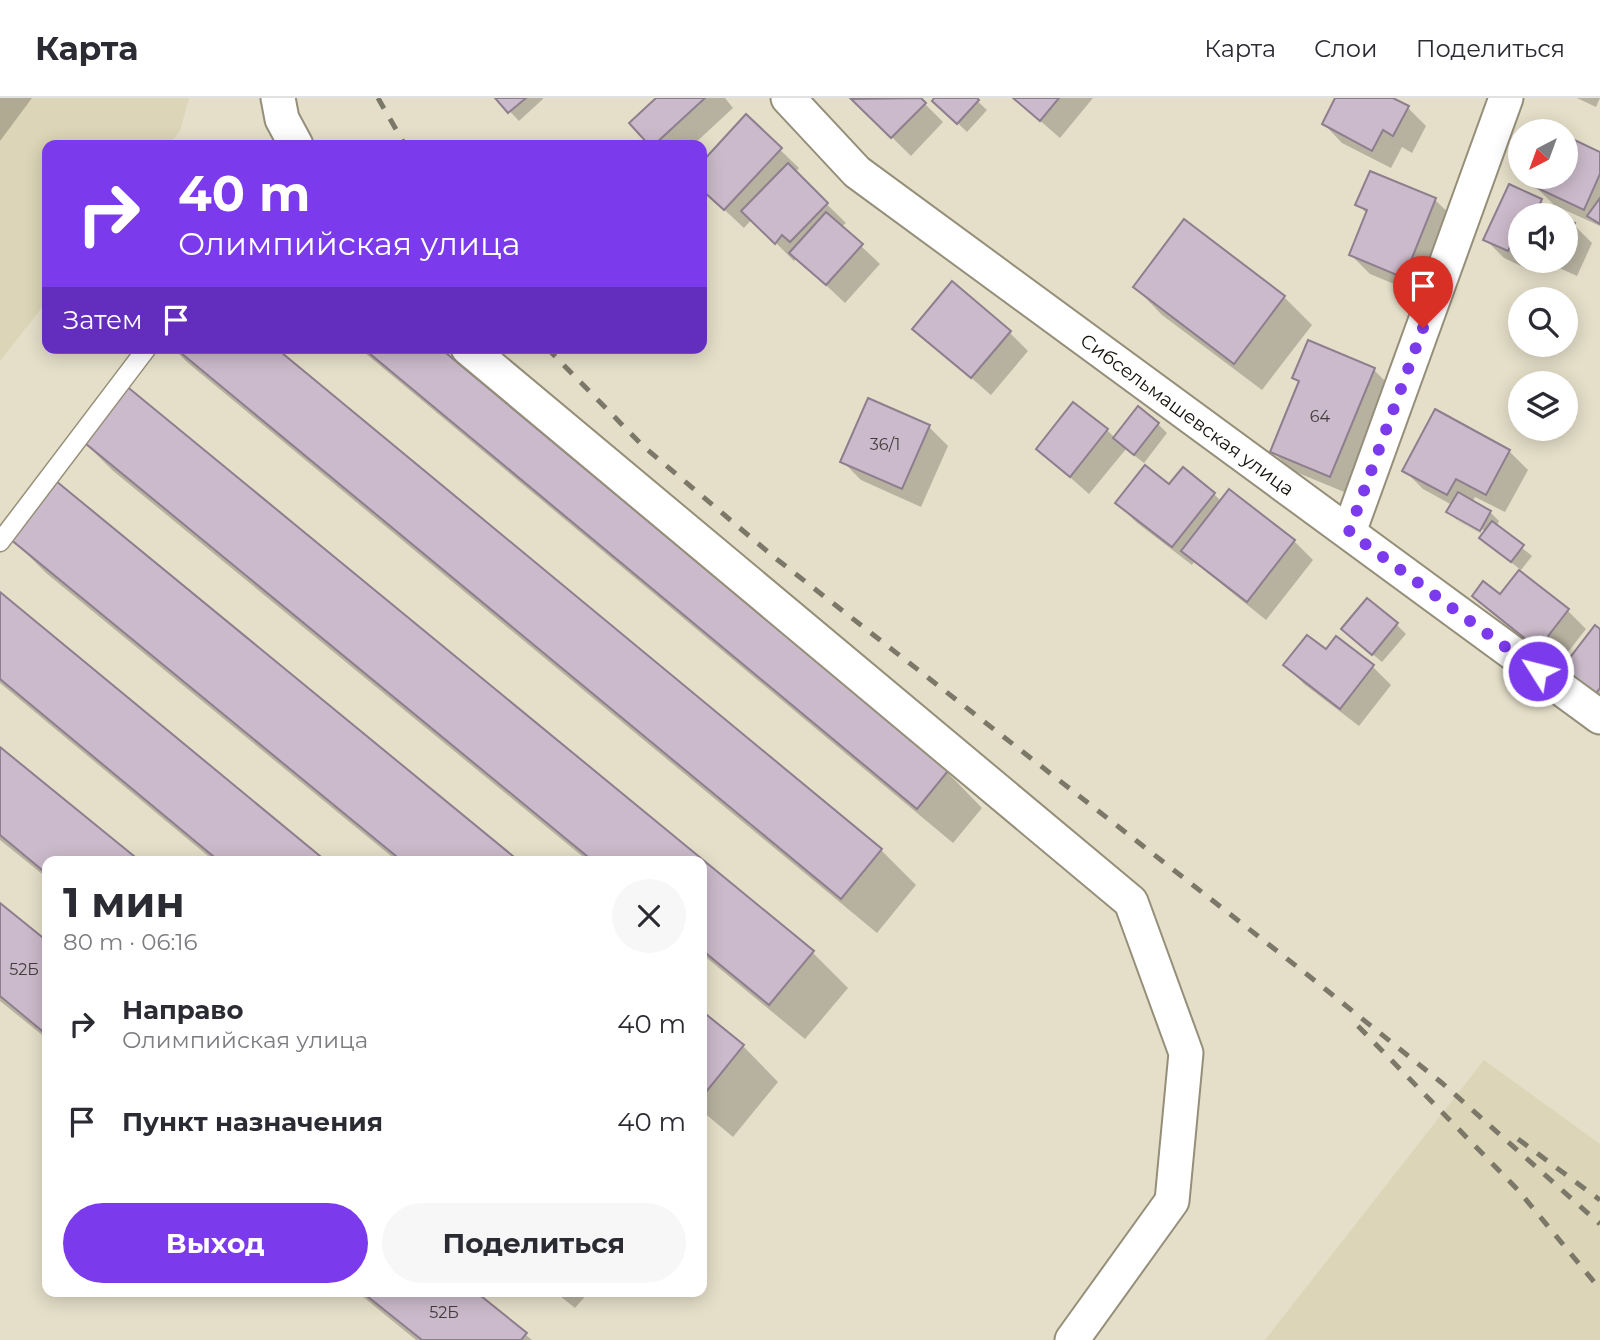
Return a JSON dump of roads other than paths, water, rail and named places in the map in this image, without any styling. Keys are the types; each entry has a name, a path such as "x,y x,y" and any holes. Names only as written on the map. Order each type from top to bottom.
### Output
{"street":[{"path":"278,98 282,118 293,140"},
{"name":"Сибсельмашевская улица","path":"788,98 857,172 1600,717"},
{"path":"1349,532 1506,98"},
{"path":"475,354 1131,902 1186,1053 1172,1201 1072,1340"}],"lane":[{"path":"0,542 142,354"}],"railway":[{"path":"378,98 402,140"},
{"path":"553,354 643,446 774,557 1442,1083 1600,1224"},
{"path":"1358,1026 1518,1190 1600,1289"},
{"path":"1518,1139 1600,1200"}]}
